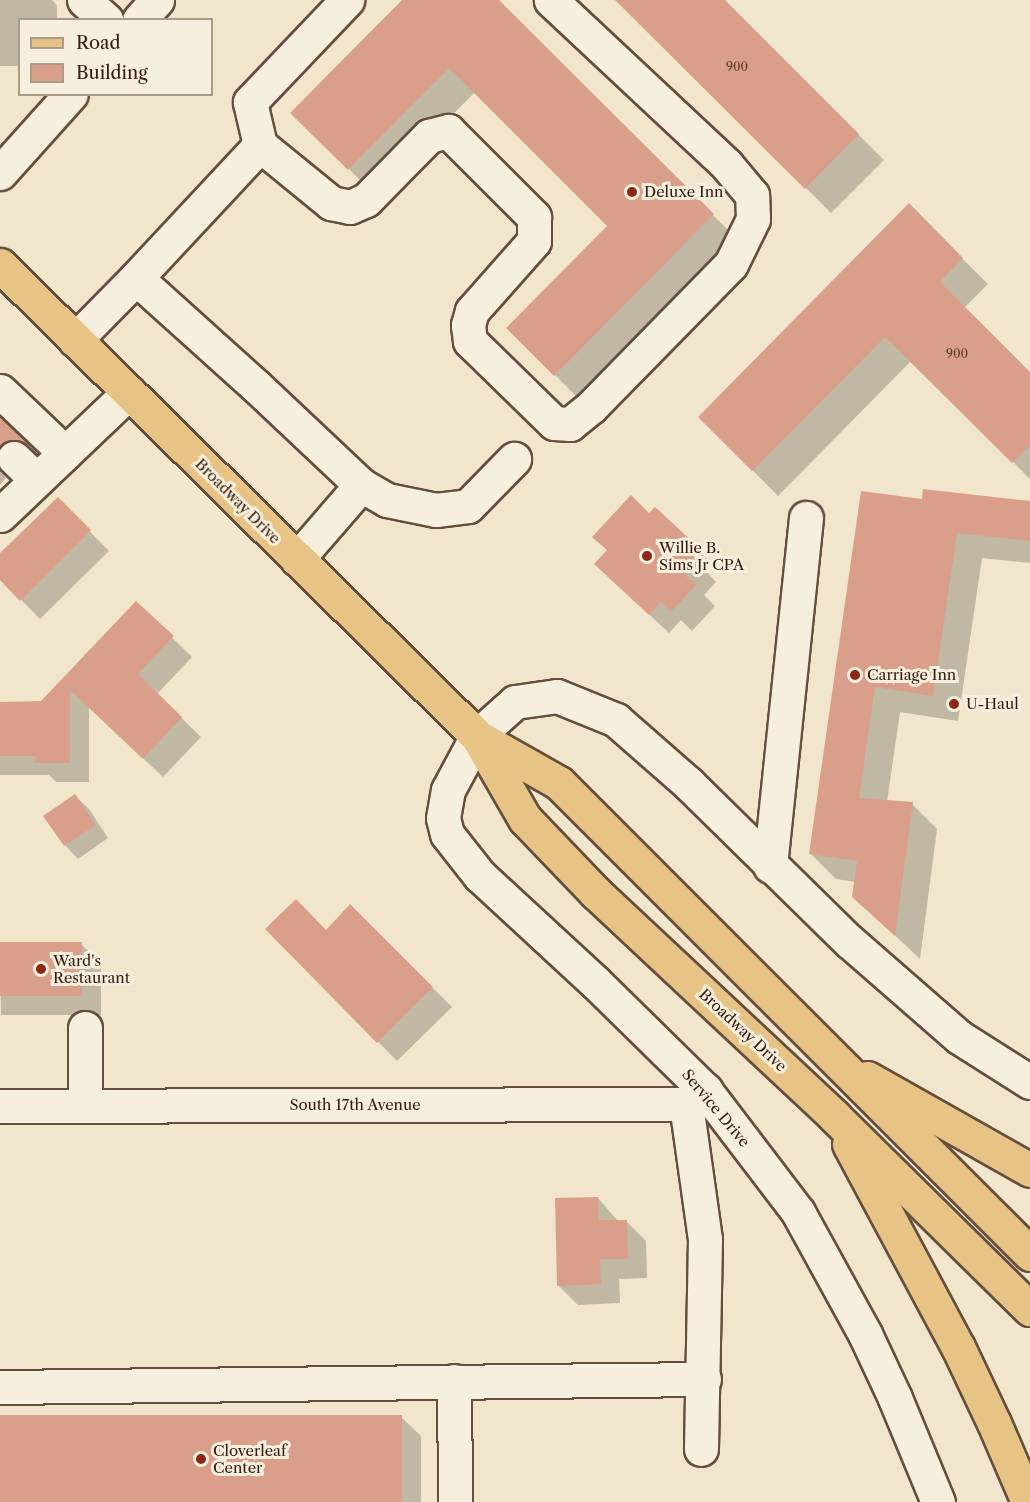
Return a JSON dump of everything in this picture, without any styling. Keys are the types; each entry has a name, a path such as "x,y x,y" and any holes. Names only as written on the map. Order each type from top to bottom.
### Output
{"main road":[{"name":"Broadway Drive","path":"5,280 75,340 129,392 477,736 559,783 1030,1254"},
{"name":"Broadway Drive","path":"477,736 525,819 596,892 834,1116 1030,1309"},
{"path":"832,1058 1030,1170"},
{"path":"834,1116 958,1347 1028,1502"}],"street":[{"path":"84,0 104,18"},
{"path":"141,18 157,0"},
{"path":"347,0 250,102 260,145 331,203 350,207 366,200 429,136 448,131 534,217 534,241 472,311 468,326 470,341 554,423 570,424 591,407 731,264 753,219 752,195 726,164 551,0"},
{"path":"2,167 69,96"},
{"path":"75,340 260,145"},
{"path":"136,278 361,485 387,500 436,510 468,506 514,459"},
{"path":"0,391 65,453"},
{"path":"3,507 25,469 65,453 129,392"},
{"path":"297,559 361,485"},
{"path":"770,866 806,518"},
{"name":"Service Drive","path":"938,1502 895,1398 844,1293 798,1212 595,982 480,876 447,834 443,818 448,790 477,736 515,702 557,696 616,720 688,783 770,866 849,941 959,1037 1030,1082"},
{"path":"85,1028 85,1106"},
{"path":"695,1097 705,1239 701,1449"},
{"name":"South 17th Avenue","path":"0,1106 695,1097"},
{"path":"0,1387 704,1379"},
{"path":"454,1382 455,1502"}],"building":[{"name":"Deluxe Inn","path":"402,0 499,0 714,214 554,376 506,328 607,226 449,68 348,170 290,113"},
{"path":"615,0 725,0 859,134 805,189"},
{"path":"909,203 963,258 940,282 1030,372 1030,445 1012,463 885,337 752,471 698,417"},
{"path":"0,417 27,445 19,440 9,440 0,446"},
{"path":"923,489 1030,501 1030,541 957,533 933,696 875,687 859,798 913,802 895,936 852,897 857,861 809,854 861,491 922,499"},
{"name":"Willie B. Sims Jr CPA","path":"631,495 649,513 655,507 693,542 686,550 698,561 685,575 696,585 671,612 661,602 649,615 594,564 607,550 592,537"},
{"path":"58,497 91,530 20,601 0,580 0,553"},
{"path":"136,601 174,636 138,674 182,717 143,759 70,690 70,763 35,763 35,756 0,756 0,702 41,701"},
{"path":"75,794 96,825 64,846 43,816"},
{"path":"296,899 326,930 350,904 433,987 377,1043 265,929"},
{"name":"Ward's Restaurant","path":"0,942 82,942 82,996 0,996"},
{"path":"598,1197 599,1220 627,1220 628,1259 600,1259 601,1284 557,1286 555,1198"},
{"name":"Cloverleaf Center","path":"0,1415 402,1415 402,1502 0,1502"}],"place":[{"name":"Deluxe Inn","path":"632,192"},
{"name":"Willie B. Sims Jr CPA","path":"647,556"},
{"name":"Carriage Inn","path":"855,675"},
{"name":"U-Haul","path":"954,704"},
{"name":"Ward's Restaurant","path":"41,969"},
{"name":"Cloverleaf Center","path":"201,1459"}]}
